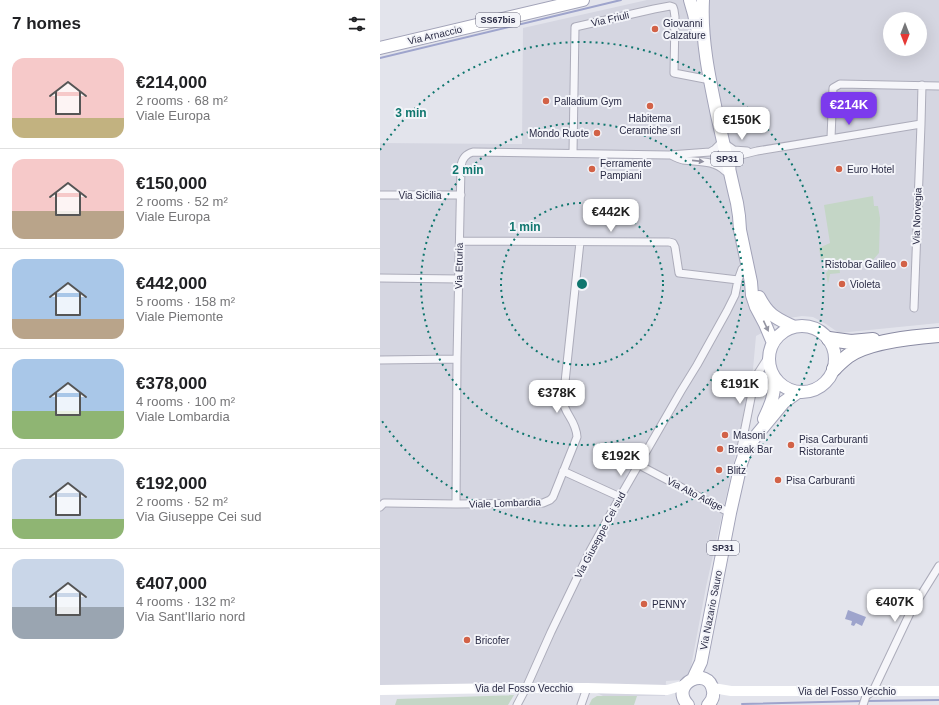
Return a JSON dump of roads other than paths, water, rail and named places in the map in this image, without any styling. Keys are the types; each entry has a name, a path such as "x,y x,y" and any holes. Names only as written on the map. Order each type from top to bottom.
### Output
{"highway":[{"path":"829,339 858,342 939,330"},
{"path":"834,369 847,356 864,348 904,339 939,335"}],"main road":[{"name":"Via Arnaccio","path":"380,48 583,0"},
{"name":"SP31","path":"690,0 700,44 705,79 740,216 740,230"},
{"name":"SP31","path":"703,0 702,21 706,59 722,143 725,171 740,230 751,282 752,295 772,343"},
{"path":"751,282 767,310 776,319 794,327"},
{"path":"772,343 784,331 794,327 803,326 813,328 822,332 829,339 836,354 834,369"},
{"name":"Via Nazario Sauro","path":"755,437 773,400 775,387 769,356 772,343"},
{"name":"Via Nazario Sauro","path":"710,702 714,695 693,693 701,662 730,512 741,464 746,450 784,402 798,392 813,391 822,386 830,378 834,369"},
{"path":"774,378 784,388 798,392"}],"street":[{"name":"Via Friuli","path":"573,153 575,27 654,9 670,6 673,7 674,73 705,79"},
{"path":"831,138 833,88 840,84 939,86"},
{"name":"Via Norvegia","path":"914,308 922,86"},
{"path":"734,190 732,158 735,156 831,138 921,124"},
{"path":"722,143 731,149 757,151"},
{"name":"Via Etruria","path":"456,504 457,360 462,160 473,152 669,154 710,152 722,143"},
{"name":"Via Etruria","path":"669,154 683,160 717,164 725,171"},
{"name":"Via Sicilia","path":"380,195 461,195"},
{"path":"460,241 673,243 679,273 738,280"},
{"name":"Viale Lombardia","path":"456,504 547,502 553,497 577,437 576,427 562,401 580,242"},
{"name":"Via Giuseppe Cei sud","path":"517,705 587,558 620,497 728,311 742,269 747,265"},
{"path":"380,278 459,279"},
{"name":"Via Nazario Sauro","path":"741,464 741,448 754,381 756,375 769,356"},
{"path":"380,360 457,360"},
{"name":"Via Alto Adige","path":"639,465 730,512"},
{"path":"564,471 620,497"},
{"path":"380,507 387,503 456,504"},
{"path":"863,705 911,611 939,566"},
{"path":"581,705 587,688"},
{"name":"Via del Fosso Vecchio","path":"380,690 587,688 667,690 693,693 731,691 869,694 939,691"},
{"name":"Via del Fosso Vecchio","path":"710,702 722,694 731,691"}],"water":[{"path":"848,610 866,617 862,626 856,623 854,626 851,625 852,621 845,619"}],"waterway":[{"path":"380,58 621,0"},
{"path":"866,701 939,700"},
{"path":"742,704 862,701"}],"place":[{"name":"Giovanni Calzature","path":"655,29"},
{"name":"Palladium Gym","path":"546,101"},
{"name":"Habitema Ceramiche srl","path":"650,106"},
{"name":"Mondo Ruote","path":"597,133"},
{"name":"Ferramente Pampiani","path":"592,169"},
{"name":"Euro Hotel","path":"839,169"},
{"name":"Ristobar Galileo","path":"904,264"},
{"name":"Violeta","path":"842,284"},
{"name":"Masoni","path":"725,435"},
{"name":"Pisa Carburanti Ristorante","path":"791,445"},
{"name":"Break Bar","path":"720,449"},
{"name":"Blitz","path":"719,470"},
{"name":"Pisa Carburanti","path":"778,480"},
{"name":"PENNY","path":"644,604"},
{"name":"Bricofer","path":"467,640"}]}
